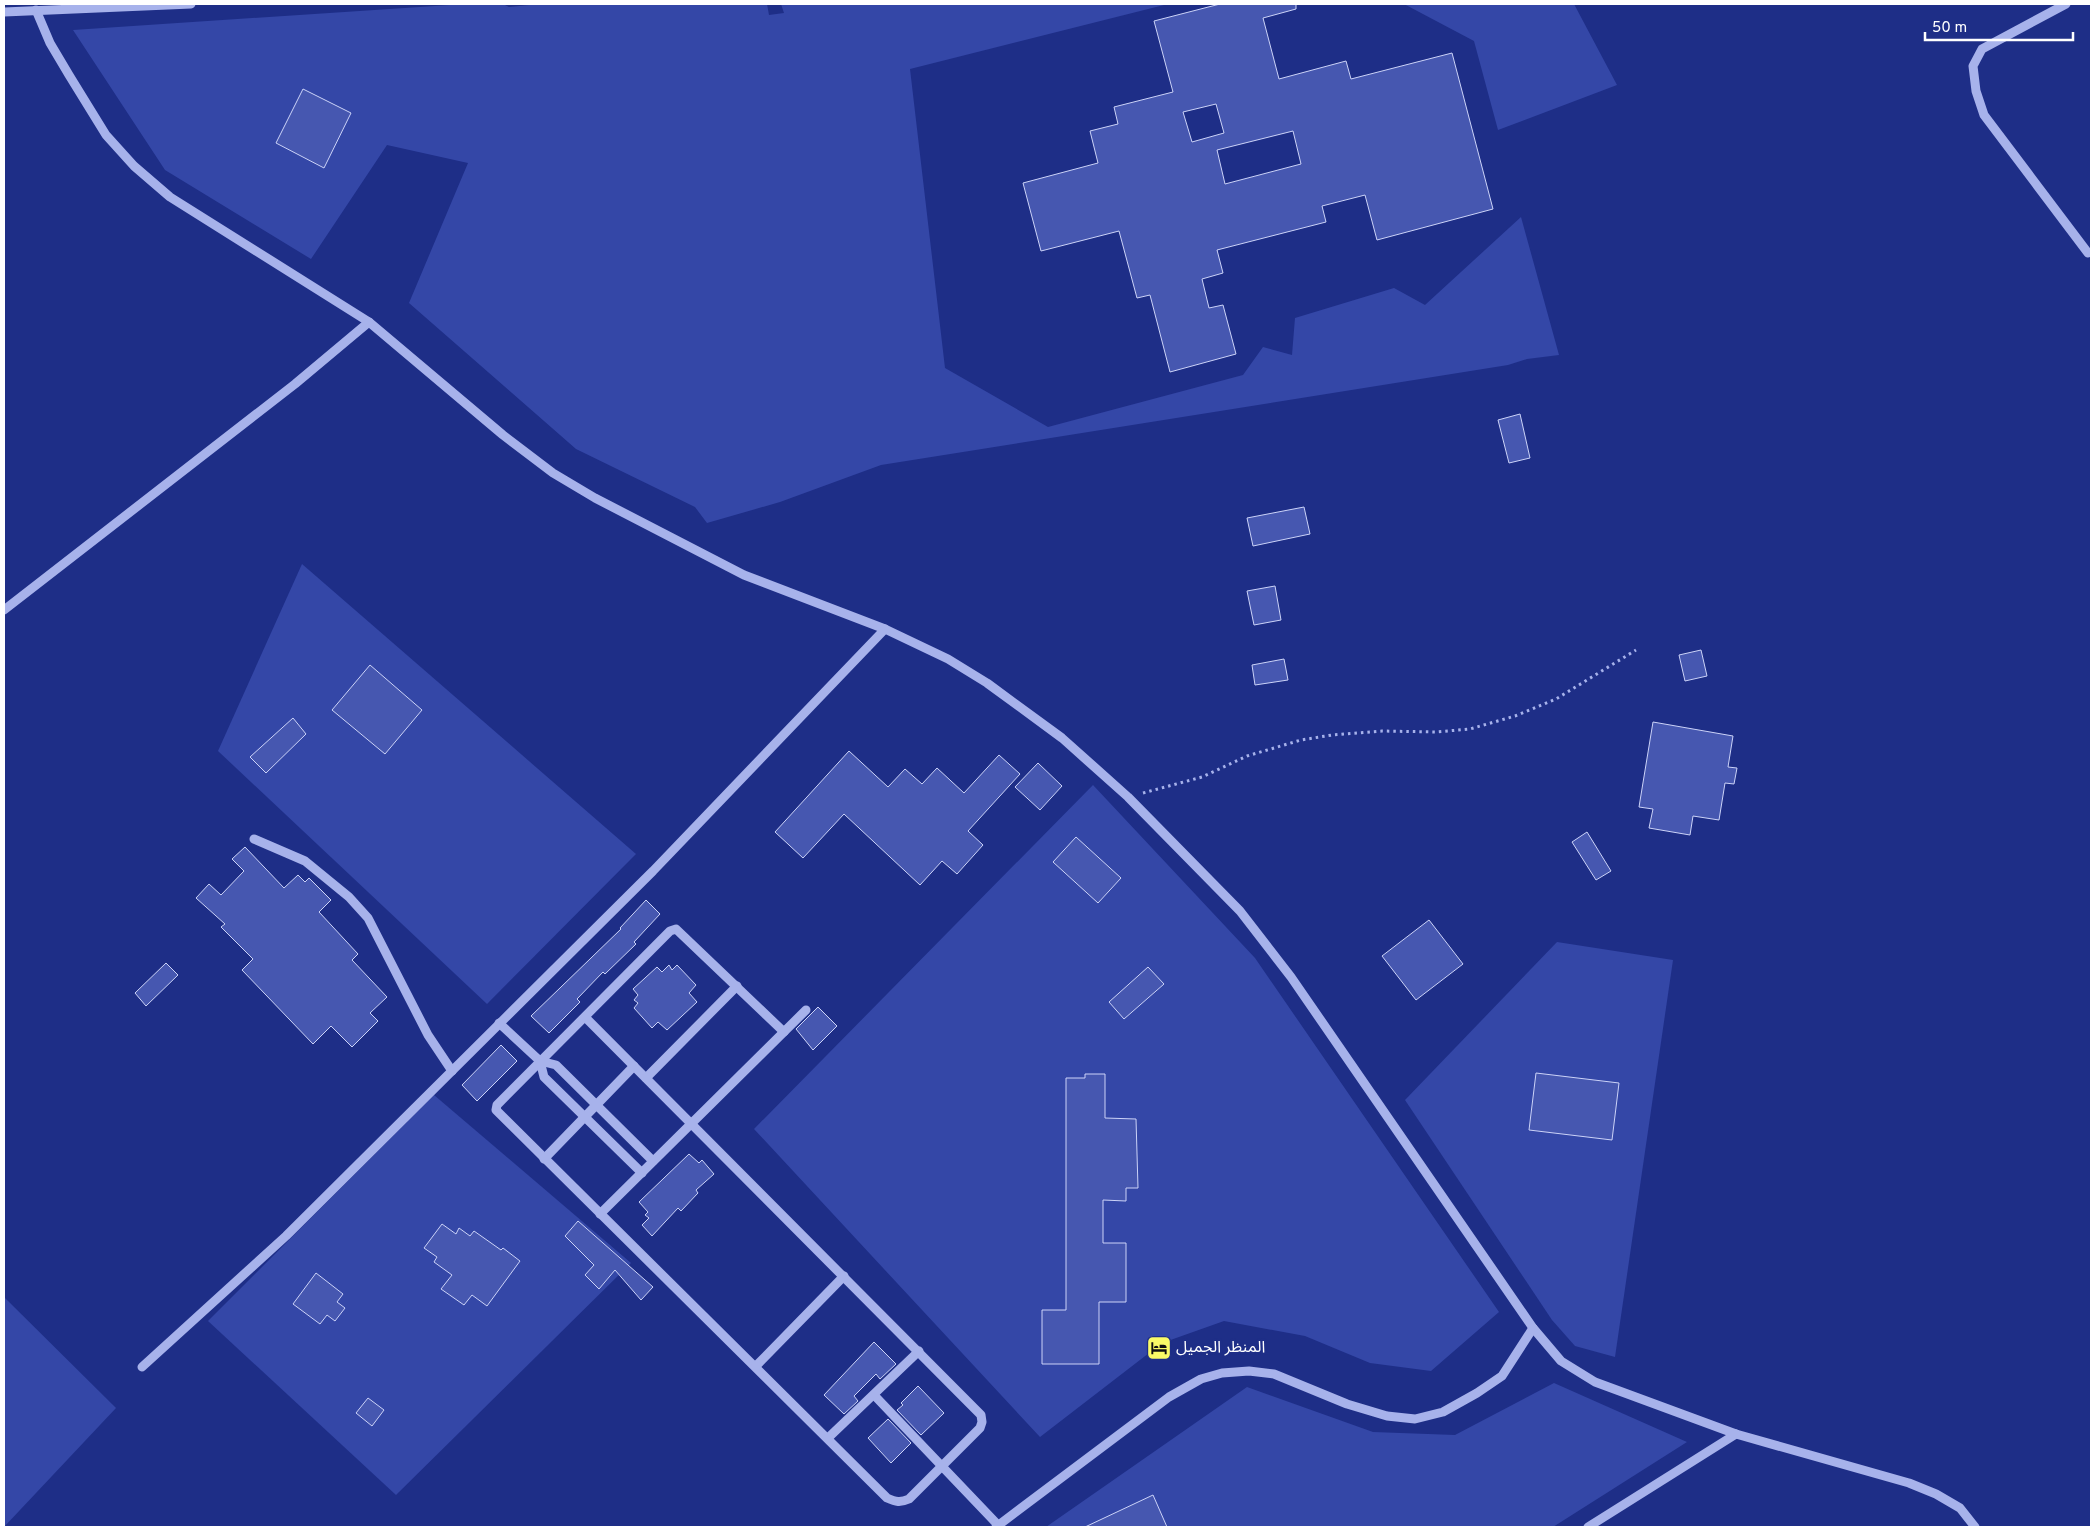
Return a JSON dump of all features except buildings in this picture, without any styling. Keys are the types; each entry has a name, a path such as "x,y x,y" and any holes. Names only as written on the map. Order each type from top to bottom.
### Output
{"street":[{"path":"4,12 192,4"},
{"path":"2066,4 1982,49 1973,66 1976,91 1984,115 2088,253"},
{"path":"36,10 50,43 101,128 134,166 170,197 369,322 503,435 553,473 586,493 744,575 885,629 948,659 987,683 1062,738 1128,797 1240,911 1291,977 1533,1328 1561,1361 1595,1382 1736,1434 1909,1483 1927,1490 1960,1508 1975,1527"},
{"path":"4,610 295,384 369,322"},
{"path":"142,1367 286,1236 667,856 885,629"},
{"path":"254,839 305,861 349,897 368,918 428,1035 452,1070"},
{"path":"585,1017 919,1351 981,1416 980,1428 909,1499 902,1502 896,1502 887,1498 496,1110 497,1106 540,1061 670,931 676,929 784,1032"},
{"path":"646,1078 737,986"},
{"path":"600,1214 806,1010"},
{"path":"499,1024 540,1061 556,1065 652,1161"},
{"path":"540,1061 544,1077 642,1173"},
{"path":"544,1159 634,1066"},
{"path":"756,1366 844,1276"},
{"path":"874,1395 943,1465 998,1526 1170,1397 1201,1379 1222,1373 1249,1371 1274,1374 1347,1404 1387,1416 1415,1419 1442,1412 1477,1393 1502,1376 1533,1328"},
{"path":"828,1438 919,1351"},
{"path":"1588,1527 1736,1434"}],"path":[{"path":"1128,797 1202,777 1247,756 1301,740 1332,735 1382,731 1453,731 1470,729 1515,716 1556,698 1636,650"}],"shaded area":[{"path":"465,4 503,4 509,7 540,4 767,4 769,15 784,13 781,4 1168,4 910,69 945,368 1048,427 1243,375 1263,347 1292,355 1295,318 1394,288 1425,305 1521,217 1559,355 1527,359 1508,365 881,465 780,502 707,523 695,507 576,449 409,303 468,163 387,145 311,259 165,170 73,30"},
{"path":"1404,4 1574,4 1617,85 1498,130 1474,41"},
{"path":"302,564 636,854 487,1004 218,751"},
{"path":"1093,785 1255,958 1499,1312 1431,1371 1370,1363 1305,1336 1224,1321 1162,1343 1040,1437 754,1129"},
{"path":"1557,942 1673,960 1615,1357 1575,1346 1552,1320 1405,1100"},
{"path":"434,1095 631,1263 396,1495 208,1321"},
{"path":"4,1297 116,1408 4,1527"},
{"path":"1554,1383 1687,1442 1553,1527 1046,1527 1247,1387 1373,1432 1455,1435"}],"place":[{"name":"المنظر الجميل","path":"1159,1348"}]}
